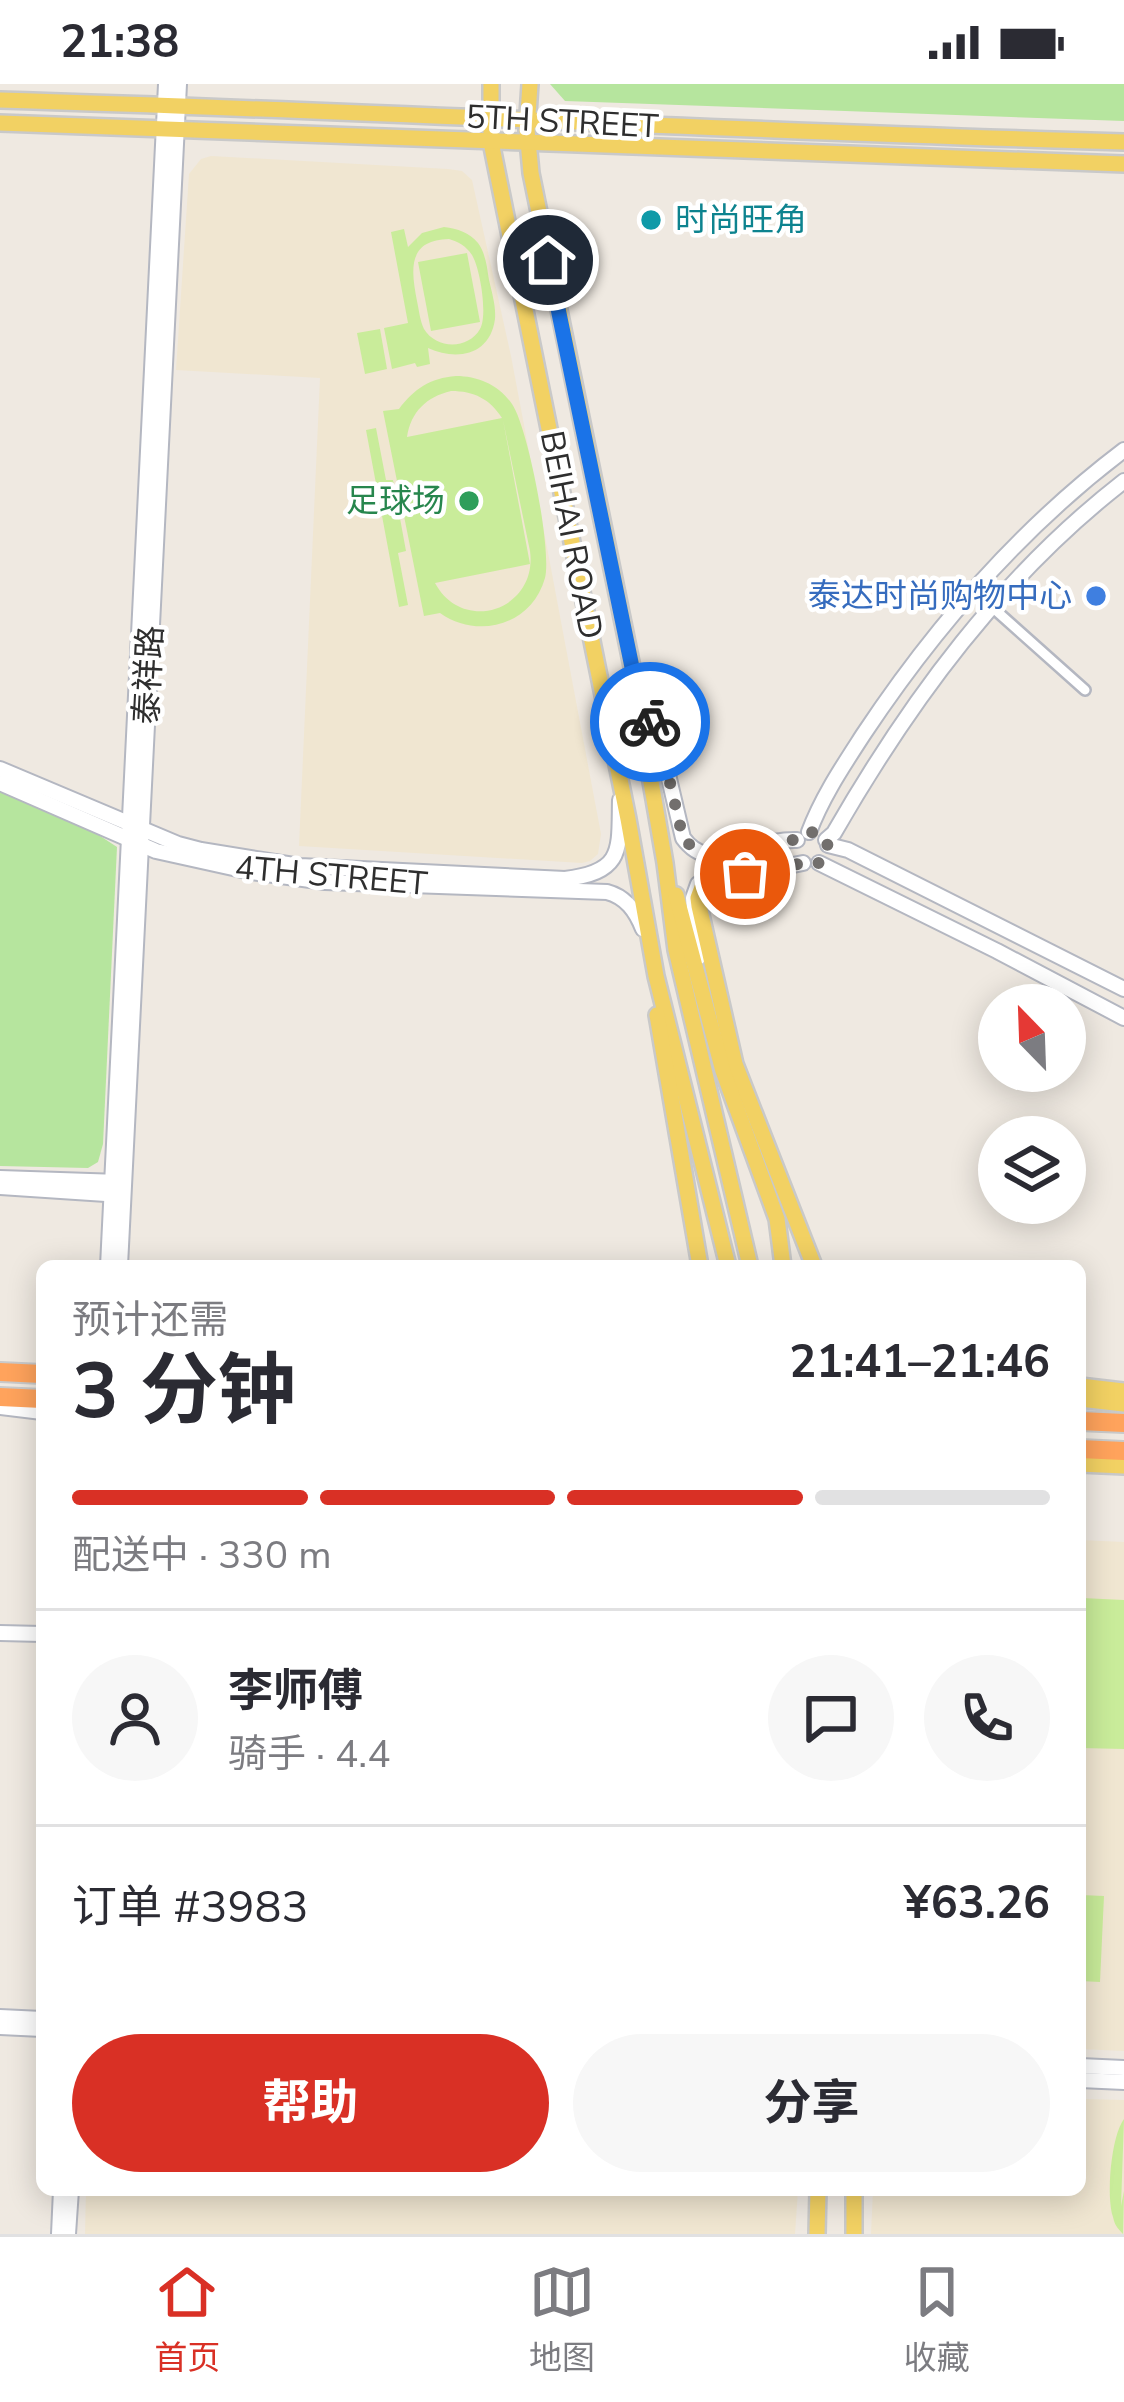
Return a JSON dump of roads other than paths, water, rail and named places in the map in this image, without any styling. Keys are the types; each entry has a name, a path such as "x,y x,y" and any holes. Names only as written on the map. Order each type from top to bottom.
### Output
{"highway":[{"path":"0,1370 36,1373"},
{"path":"0,1397 36,1399"},
{"path":"1086,1421 1124,1423"},
{"path":"1086,1449 1124,1451"}],"main road":[{"path":"454,117 476,111 491,84"},
{"name":"BEIHAI ROAD","path":"491,84 507,132 531,173 640,706 676,950 749,1260"},
{"name":"BEIHAI ROAD","path":"530,84 507,132 499,178 656,976 727,1260"},
{"name":"5TH STREET","path":"0,100 454,117 567,145 1124,164"},
{"name":"5TH STREET","path":"0,123 452,140 567,122 1124,142"},
{"path":"452,140 478,149 499,178"},
{"path":"531,173 538,153 567,145"},
{"path":"507,221 508,202 516,193 526,193 539,215"},
{"path":"665,863 730,1093 772,1204 782,1260"},
{"path":"704,882 699,906 735,1064 812,1260"},
{"path":"656,976 666,1081 699,1260"},
{"path":"1086,1387 1124,1391"},
{"path":"1086,1400 1124,1404"},
{"path":"1086,1464 1124,1466"},
{"path":"817,2234 818,2196"},
{"path":"854,2196 854,2234"}],"street":[{"name":"泰祥路","path":"166,84 172,105"},
{"name":"泰祥路","path":"120,1260 118,1188 170,130 179,84"},
{"path":"1124,450 1032,529 922,652 834,781 795,850 811,863 997,951 1124,1018"},
{"path":"701,987 694,888 826,856 827,843 873,765 933,678 1005,592 1072,524 1124,481 1108,462"},
{"path":"988,576 1005,592"},
{"path":"992,607 1085,690"},
{"path":"640,706 663,753 688,845 708,854 819,833 827,843 1124,989"},
{"name":"4TH STREET","path":"0,769 173,856 325,882 607,892 633,908 650,944"},
{"path":"135,834 300,866 565,879 598,872 616,854 620,782"},
{"name":"4TH STREET","path":"0,783 135,834"},
{"path":"0,1178 118,1188"},
{"path":"0,1187 118,1188"},
{"name":"泰祥路","path":"109,1260 118,1188"},
{"path":"0,1370 36,1366"},
{"path":"0,1407 36,1411"},
{"path":"0,1633 36,1634"},
{"path":"0,2017 36,2019"},
{"path":"0,2027 36,2029"},
{"path":"1086,2066 1124,2068"},
{"path":"1086,2080 1124,2082"},
{"path":"58,2234 61,2196"},
{"path":"68,2234 70,2196"}],"place":[{"name":"时尚旺角","path":"651,220"},
{"name":"足球场","path":"469,501"},
{"name":"泰达时尚购物中心","path":"1096,596"}]}
